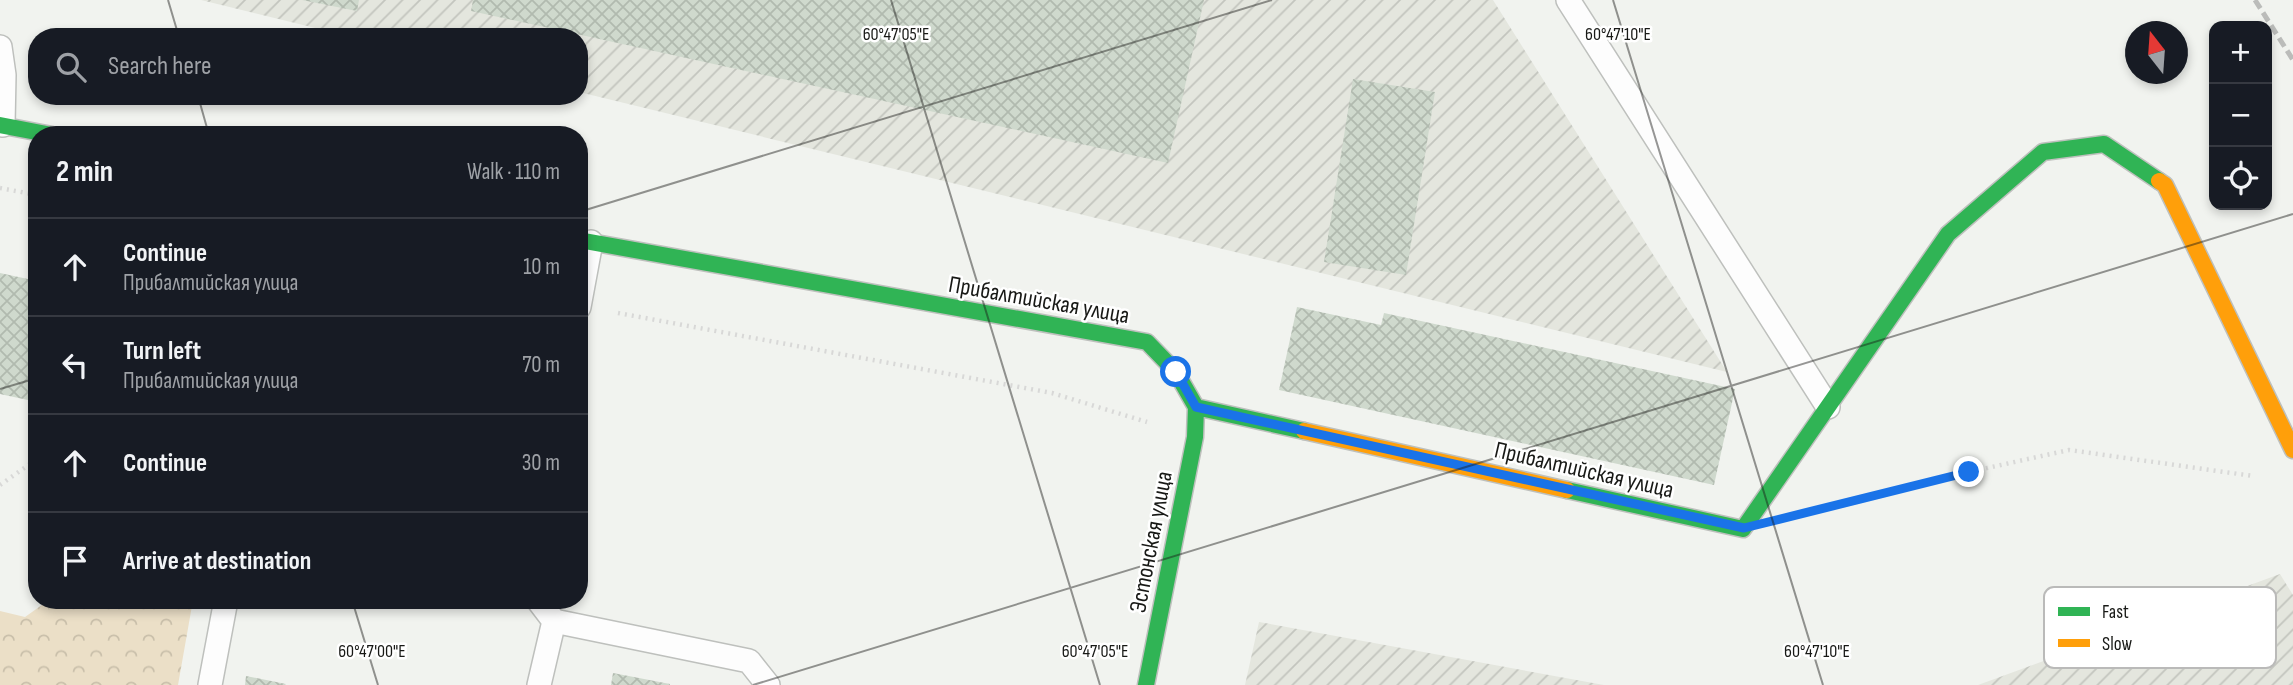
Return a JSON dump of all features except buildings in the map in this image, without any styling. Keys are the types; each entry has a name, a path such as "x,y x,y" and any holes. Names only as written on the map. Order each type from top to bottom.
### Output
{"street":[{"path":"2,125 28,130"},
{"path":"1828,407 1948,234 2043,152 2104,144 2165,185 2293,450"},
{"name":"Прибалтийская улица","path":"588,242 1147,342 1176,372 1196,407 1744,528 1828,407"},
{"name":"Эстонская улица","path":"1146,685 1195,437 1196,407"}],"lane":[{"path":"1567,0 1828,407"},
{"path":"0,47 4,75 2,125"},
{"path":"210,685 224,609"},
{"path":"545,609 554,621 749,661 768,685"},
{"path":"539,685 554,621"}],"path":[{"path":"0,188 28,193"},
{"path":"588,309 1052,393 1195,437"},
{"path":"1810,512 2069,450 2266,478"},
{"path":"0,485 28,465"}],"shaded area":[{"path":"201,0 1493,0 1727,372 588,94 588,28 315,28"},
{"path":"2280,574 2293,595 2293,685 1978,685 2044,661 2044,668 2276,668 2276,587 2245,587"},
{"path":"1259,622 1604,685 1245,685"}],"green space":[{"path":"36,609 191,609 178,685 0,685 0,611 25,617"}],"railway":[{"path":"2255,0 2293,60"}],"traffic: fast":[{"path":"0,125 28,130"},
{"path":"1567,490 1743,529 1948,234 2043,152 2104,144 2159,181"},
{"path":"588,242 1147,342 1176,372 1196,407 1304,431"},
{"path":"1146,685 1195,437 1196,407"}],"traffic: slow":[{"path":"2159,181 2165,185 2293,450"},
{"path":"1304,431 1567,490"}],"route":[{"path":"1176,372 1196,407 1744,528 1969,472"}]}
